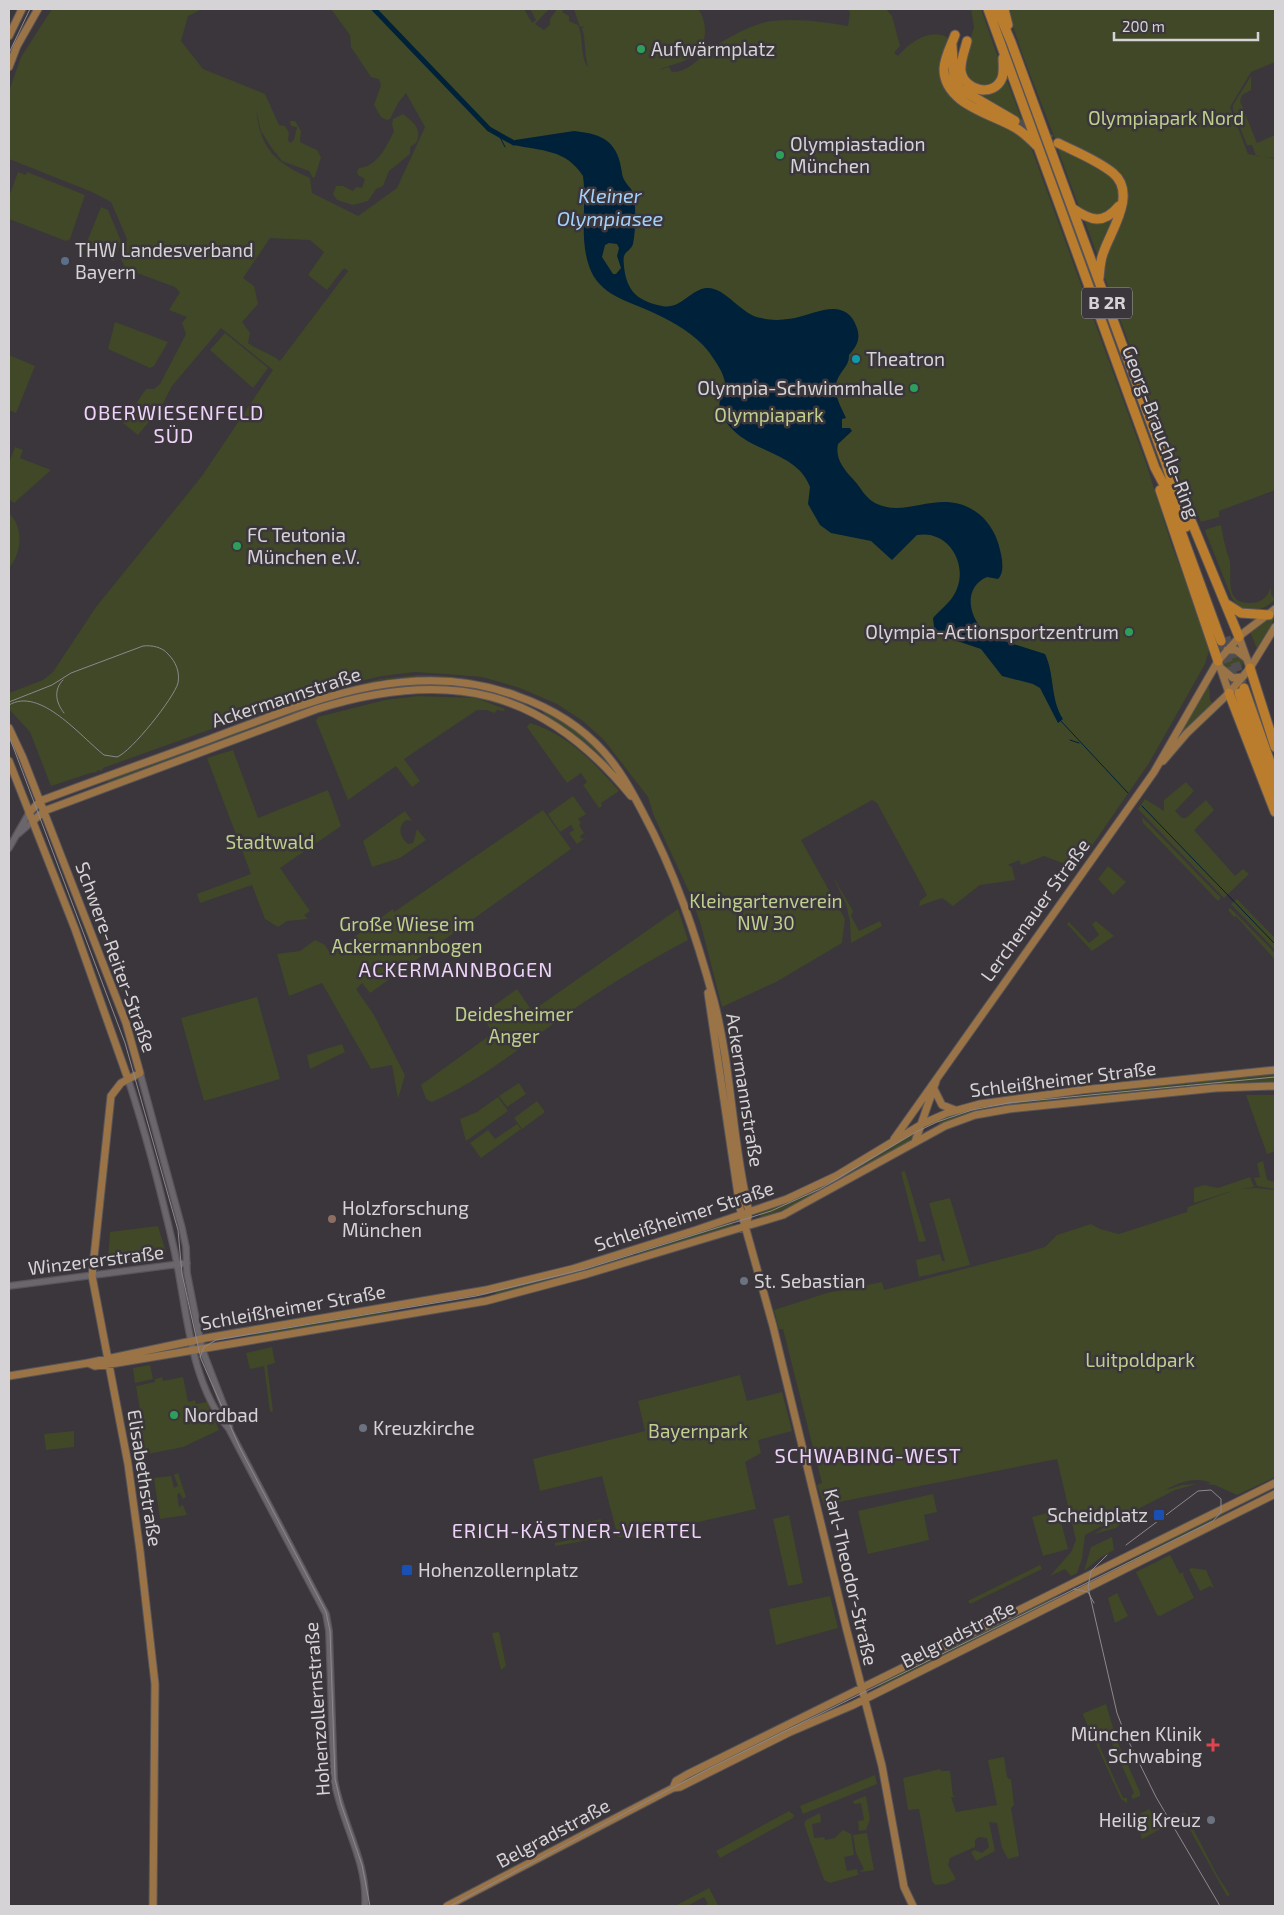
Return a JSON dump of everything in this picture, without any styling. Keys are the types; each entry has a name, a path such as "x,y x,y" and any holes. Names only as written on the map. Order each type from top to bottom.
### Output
{"highway":[{"name":"Georg-Brauchle-Ring","path":"988,9 1155,468 1164,485 1224,639 1170,483 1166,464 1011,42 996,9"},
{"name":"B 2R","path":"1004,9 1011,42"},
{"path":"1019,123 965,93 954,79 954,40 946,56 945,73 948,84 954,94 965,102 1022,132 1038,148"},
{"path":"953,66 967,41 961,72 964,80 976,89 988,89 999,83 1002,76 1004,53"},
{"path":"1058,143 1113,173 1122,185 1121,204 1100,262 1099,282"},
{"path":"1072,208 1084,216 1098,219 1114,213 1121,204"},
{"path":"1166,464 1175,481 1239,637"},
{"path":"1155,468 1172,527 1219,664"},
{"path":"1225,603 1241,613 1272,612"},
{"path":"1248,663 1275,748"},
{"path":"1275,776 1242,690 1275,797"},
{"path":"1229,693 1275,812"}],"main road":[{"path":"9,36 22,9"},
{"path":"9,67 17,46 38,9"},
{"name":"Lerchenauer Straße","path":"890,1143 1159,764 1227,650 1239,637 1272,612"},
{"name":"Lerchenauer Straße","path":"1159,764 1243,677 1248,663 1275,627"},
{"path":"1239,637 1248,663"},
{"path":"1227,650 1236,650 1248,663"},
{"path":"1219,664 1230,677 1235,679 1243,677"},
{"path":"1219,664 1229,693"},
{"name":"Ackermannstraße","path":"29,813 40,801 337,694 397,681 433,680 470,683 501,690 553,711 579,728 605,753 625,779 658,841 684,901 708,985 714,1040 746,1213 746,1226"},
{"name":"Ackermannstraße","path":"33,821 44,811 329,706 399,691 442,689 489,695 538,715 576,740 601,761 639,806"},
{"name":"Schwere-Reiter-Straße","path":"9,728 44,811 126,1023 140,1073"},
{"name":"Schwere-Reiter-Straße","path":"9,761 75,928 128,1079"},
{"name":"Schleißheimer Straße","path":"9,1376 88,1363 96,1366 108,1361 200,1340 340,1317 526,1281 590,1264 746,1213 814,1188 922,1124 956,1110 1002,1100 1275,1070"},
{"name":"Elisabethstraße","path":"140,1073 118,1086 111,1096 92,1276 128,1466 155,1684 154,1906"},
{"name":"Lerchenauer Straße","path":"915,1142 938,1075"},
{"name":"Schleißheimer Straße","path":"108,1361 193,1351 324,1326 486,1301 587,1274 792,1211 951,1123 997,1111 1216,1088 1275,1086"},
{"path":"934,1089 942,1105 956,1110"},
{"name":"Karl-Theodor-Straße","path":"746,1226 775,1330 861,1688 883,1771 904,1886 913,1906"},
{"name":"Belgradstraße","path":"673,1788 676,1782 688,1774 1275,1483"},
{"name":"Belgradstraße","path":"447,1906 673,1788 680,1787 790,1732 864,1699 1275,1494"},
{"path":"1243,1500 1256,1504"}],"street":[{"path":"9,848 29,813"},
{"path":"17,836 33,821"},
{"name":"Schwere-Reiter-Straße","path":"140,1073 182,1228 186,1263"},
{"name":"Schwere-Reiter-Straße","path":"128,1079 164,1208 177,1264"},
{"name":"Winzererstraße","path":"9,1286 186,1263"},
{"name":"Hohenzollernstraße","path":"186,1263 202,1349 227,1414 230,1431"},
{"name":"Hohenzollernstraße","path":"177,1264 193,1351 215,1407 230,1431 327,1618 334,1779 340,1804 358,1856 370,1906"},
{"name":"Hohenzollernstraße","path":"364,1883 365,1906"}],"green space":[{"name":"Olympiapark","path":"52,9 202,9 188,16 181,41 203,69 265,94 279,125 285,126 289,133 288,140 290,143 294,140 297,127 291,126 290,121 295,121 301,131 300,142 317,150 321,157 315,177 313,178 309,171 282,161 261,131 256,110 258,124 262,135 272,153 288,166 310,178 312,193 358,216 397,188 425,127 406,93 398,103 390,119 387,120 381,117 374,105 381,85 379,79 371,77 351,47 350,35 331,9 524,9 532,23 536,20 530,9 549,9 535,24 544,30 550,25 550,19 557,9 564,9 562,12 569,16 569,21 578,25 584,58 588,67 582,28 585,26 580,27 574,9 698,9 704,22 705,36 703,43 695,55 685,61 659,70 669,67 672,72 683,70 723,41 748,28 765,22 801,20 848,26 850,13 848,9 886,9 892,16 900,46 894,53 898,56 920,38 933,34 947,37 949,43 945,86 1021,135 1032,150 1146,463 1170,540 1210,647 1205,664 1149,763 1073,873 1070,871 1073,867 1044,856 1021,865 1019,860 1008,865 1012,867 1015,880 980,885 953,906 942,898 919,906 920,901 927,895 877,803 872,800 801,840 845,919 842,943 776,982 722,1007 701,925 691,896 654,816 648,797 604,740 583,721 557,704 520,688 482,677 415,672 382,676 343,685 278,705 103,768 102,771 97,770 97,772 51,786 30,732 9,709 9,693 43,680 53,672 96,607 202,476 273,370 221,328 172,386 161,407 138,435 123,423 146,389 154,389 160,384 186,334 182,323 187,317 169,310 180,292 175,287 126,269 121,259 127,239 111,202 92,192 9,159 9,91 21,57","holes":["270,238 310,240 324,252 308,275 327,290 344,268 348,271 280,361 248,343 250,333 242,322 258,304 254,286 243,278"]},
{"path":"971,9 981,9 1001,66 998,80 990,86 979,87 966,79 963,64 974,27"},
{"name":"Olympiapark Nord","path":"1007,9 1275,9 1275,62 1251,72 1230,107 1248,154 1275,159 1275,490 1219,511 1219,517 1201,522 1198,515 1195,516 1188,504 1103,273 1103,265 1118,230 1125,204 1126,191 1124,180 1112,166 1058,138 1055,139"},
{"path":"958,64 977,92 1006,78 1026,131 1021,129 1017,117 964,88 957,76"},
{"path":"1251,76 1251,90 1242,95 1240,101 1257,143 1275,135 1275,158 1256,156 1252,145 1247,145 1233,110 1233,105"},
{"path":"403,114 418,130 418,138 416,143 410,147 410,154 389,171 383,186 376,189 368,201 353,205 337,200 333,194 336,186 343,186 353,191 356,187 362,188 365,179 358,175 357,171 359,168 371,164 381,155 394,131 393,119"},
{"path":"1060,149 1091,163 1109,176 1115,184 1118,194 1117,205 1103,216 1085,213 1079,207 1058,150"},
{"path":"18,172 26,175 27,172 85,195 70,239 66,241 9,219 9,197"},
{"path":"101,207 108,210 121,241 114,261 84,249"},
{"path":"1115,217 1098,257 1084,219"},
{"path":"115,322 168,342 154,366 150,368 108,349"},
{"path":"225,333 268,368 253,388 210,350"},
{"path":"9,355 35,366 16,413 9,410"},
{"path":"15,447 23,450 20,458 51,470 14,503 9,499 9,463"},
{"path":"9,513 17,525 20,540 17,555 9,568"},
{"path":"1221,525 1230,564 1232,593 1242,602 1255,603 1263,599 1271,588 1271,595 1275,599 1270,604 1253,610 1242,607 1232,598 1205,531"},
{"path":"1275,614 1270,630 1258,651 1250,632"},
{"path":"1233,653 1240,656 1243,663 1240,670 1233,673 1226,670 1223,663 1226,656"},
{"path":"420,675 454,677 420,676 381,680 304,699 380,679"},
{"path":"1209,682 1210,700 1213,704 1182,733 1171,749"},
{"path":"418,692 447,693 477,698 505,709 504,711 497,710 494,713 487,710 477,710 404,759 420,781 412,787 396,766 348,800 316,721 318,717 385,700 418,696 474,698 446,694 417,694"},
{"path":"478,698 509,704 509,707"},
{"path":"545,710 595,744 623,782 594,750 543,713"},
{"path":"292,711 293,714 108,784 107,781"},
{"path":"530,723 556,734 579,750 619,791 601,803 602,806 599,808 583,785 587,782 581,773 567,783 527,727"},
{"name":"Stadtwald","path":"233,750 258,818 328,790 341,826 280,868 310,911 304,915 308,919 287,921 278,927 265,919 252,885 200,903 197,894 251,874 207,758"},
{"path":"1186,782 1194,791 1175,811 1182,818 1186,818 1206,800 1214,810 1194,830 1235,876 1243,869 1249,874 1224,898 1138,809 1145,799 1164,811 1164,800"},
{"path":"573,796 586,814 578,819 584,833 580,836 582,839 587,837 577,844 569,833 574,830 571,825 560,832 548,814"},
{"name":"Große Wiese im Ackermannbogen","path":"543,810 571,849 370,993 362,983 356,989 374,1015 405,1075 398,1099 392,1065 371,1069 322,983 289,996 277,954 300,951 315,940 325,945 330,953 336,950 393,909 394,912"},
{"path":"405,811 412,821 406,820 401,825 403,839 408,844 413,843 417,829 426,840 400,858 372,867 363,841"},
{"path":"1142,818 1221,898 1218,901 1143,823"},
{"path":"1108,866 1126,882 1113,895 1098,879"},
{"path":"832,875 853,911 851,916 859,931 880,921 882,926 851,943 850,921 846,904"},
{"path":"84,879 125,987 121,992 83,885"},
{"path":"1237,899 1275,938 1275,950 1231,904"},
{"path":"1230,908 1275,953 1275,960 1236,916 1234,917 1228,910"},
{"name":"Deidesheimer Anger","path":"678,909 688,940 605,989 497,1065 465,1085 432,1102 426,1099 421,1085 493,1033 481,1015 517,989 532,1011"},
{"path":"1096,921 1114,936 1092,951 1067,924 1069,922 1089,943 1099,935 1092,924"},
{"path":"257,997 280,1079 204,1101 181,1018"},
{"path":"342,1044 345,1052 310,1069 307,1055"},
{"path":"1275,1073 1275,1084 1245,1083 1186,1088 1187,1082"},
{"path":"519,1083 526,1094 507,1107 499,1096"},
{"path":"1185,1084 1184,1088 1065,1102 1065,1097 1092,1094 1092,1092"},
{"path":"1059,1095 1060,1101 1032,1104 940,1126 937,1120 977,1107"},
{"path":"1246,1095 1275,1095 1275,1151 1267,1154"},
{"path":"498,1097 508,1111 466,1141 460,1119 477,1112"},
{"path":"537,1101 545,1112 522,1129 514,1118"},
{"path":"517,1124 521,1129 481,1158 470,1143 488,1130 495,1139"},
{"path":"912,1134 915,1137 876,1161 800,1202 761,1218 759,1213 823,1186"},
{"path":"1263,1161 1267,1180 1275,1182 1275,1189 1257,1186 1254,1178 1260,1177 1257,1163"},
{"path":"905,1171 926,1241 919,1242 901,1172"},
{"name":"Luitpoldpark","path":"1250,1177 1254,1187 1240,1189 1275,1190 1275,1477 1237,1495 1200,1480 1182,1482 1171,1487 1166,1490 1182,1485 1197,1484 1175,1490 1132,1512 1116,1528 1094,1534 1139,1506 1085,1535 1082,1559 1077,1573 1071,1576 1065,1569 1050,1576 1071,1552 1076,1540 1057,1459 824,1505 817,1485 822,1483 783,1329 779,1329 774,1310 827,1293 882,1282 884,1290 1025,1253 1045,1247 1057,1235 1091,1224 1100,1229 1119,1234 1187,1212 1188,1207 1235,1190 1194,1203 1194,1188 1204,1185 1218,1188"},
{"path":"950,1198 970,1265 919,1277 916,1260 940,1254 942,1261 945,1261 929,1203"},
{"path":"731,1223 735,1227 639,1257 637,1251"},
{"path":"158,1226 166,1252 163,1255 111,1262 108,1259 110,1232"},
{"path":"632,1252 634,1259 495,1295 496,1291"},
{"path":"391,1310 392,1315 255,1338 255,1332"},
{"path":"272,1347 275,1363 267,1365 273,1411 270,1412 264,1366 250,1369 246,1353"},
{"path":"150,1365 153,1379 135,1383 133,1368"},
{"name":"Bayernpark","path":"740,1375 747,1401 782,1392 792,1431 758,1440 761,1453 745,1462 756,1509 632,1537 618,1537 602,1476 540,1491 533,1459 645,1431 638,1401"},
{"name":"Nordbad","path":"162,1377 163,1381 183,1377 188,1402 195,1400 196,1404 207,1402 219,1430 183,1447 138,1456 131,1420 135,1419 133,1412 140,1410 136,1386 155,1382 155,1379"},
{"path":"74,1431 74,1447 46,1450 44,1434"},
{"path":"178,1473 186,1497 183,1499 180,1493 177,1494 179,1507 183,1505 187,1515 160,1519 154,1478 171,1476 174,1488 178,1486 174,1475"},
{"path":"933,1494 937,1512 924,1515 929,1540 868,1554 858,1511"},
{"path":"1058,1510 1068,1549 1043,1556 1032,1517"},
{"path":"1228,1510 1211,1524 1107,1575 1106,1573 1102,1575"},
{"path":"789,1515 803,1583 788,1586 773,1519"},
{"path":"601,1519 603,1527 611,1526 612,1536 555,1546 555,1543 584,1537 582,1523"},
{"path":"1112,1537 1114,1550 1101,1557 1084,1571 1091,1547"},
{"path":"1170,1555 1180,1574 1184,1572 1183,1575 1194,1598 1160,1616 1157,1615 1136,1572"},
{"path":"1040,1565 1042,1569 970,1604 968,1601"},
{"path":"1189,1569 1206,1570 1214,1588 1210,1586 1200,1591"},
{"path":"1117,1593 1128,1616 1115,1623 1108,1598"},
{"path":"1056,1595 1058,1599 877,1690 880,1687 878,1684"},
{"path":"830,1596 838,1628 776,1645 769,1609"},
{"path":"499,1632 506,1666 501,1670 492,1633"},
{"path":"1106,1704 1117,1741 1140,1792 1140,1796 1133,1799 1131,1796 1134,1793 1110,1739 1105,1741 1103,1735 1100,1734 1103,1742 1099,1745 1123,1798 1127,1798 1127,1803 1121,1799 1083,1715"},
{"path":"1004,1757 1007,1777 1011,1780 1014,1805 1011,1808 1019,1856 1008,1859 1002,1848 997,1823 989,1822 995,1851 976,1861 971,1852 975,1850 982,1853 989,1847 987,1838 979,1837 975,1840 975,1847 950,1858 948,1865 956,1879 946,1884 935,1885 932,1881 919,1809 908,1810 903,1778 940,1769 941,1771 950,1771 953,1796 957,1797 951,1797 956,1812 997,1805 988,1760"},
{"path":"875,1775 877,1784 803,1814 800,1806"},
{"path":"866,1796 870,1819 866,1830 859,1831 858,1821 864,1820 861,1803 854,1804 853,1801"},
{"path":"1149,1809 1164,1827 1142,1839 1134,1817"},
{"path":"789,1811 794,1815 793,1818 720,1858 716,1851"},
{"path":"820,1813 821,1822 812,1824 814,1838 824,1837 825,1840 835,1838 843,1830 851,1834 854,1855 844,1857 847,1871 857,1869 858,1875 830,1883 824,1880 804,1824 806,1820"},
{"path":"1185,1813 1217,1875 1230,1895 1227,1896 1181,1814"},
{"path":"867,1833 874,1870 859,1872 864,1869 856,1853 853,1835"},
{"path":"709,1888 718,1905 703,1906 708,1904 704,1897 687,1906 675,1906"}],"water":[{"name":"Kleiner Olympiasee","path":"574,131 594,134 613,147 620,162 624,180 633,192 635,199 633,244 625,254 624,267 631,289 640,298 654,304 668,306 680,303 695,292 706,288 720,291 747,312 765,319 791,319 830,309 846,312 852,318 857,328 858,340 836,385 837,396 846,418 842,419 842,428 850,428 852,431 838,444 837,449 841,462 865,495 875,503 887,507 900,508 938,502 952,502 965,506 979,514 986,521 999,545 1002,557 1002,573 998,579 987,577 978,583 973,590 971,608 974,617 985,632 993,638 1001,636 1007,642 1045,654 1056,703 1063,719 1058,723 1040,688 1033,684 1002,676 981,649 945,637 934,627 933,618 952,598 958,587 960,576 959,564 955,554 940,538 929,535 917,535 892,560 871,541 831,533 820,525 808,504 810,487 796,467 742,438 725,420 719,404 725,388 724,377 709,352 691,334 677,325 607,291 594,276 589,266 584,244 583,176 576,167 561,156 543,150 514,145 515,140","holes":["609,243 617,244 619,248 617,256 621,268 616,274 613,274 602,257 605,245"]}],"waterway":[{"path":"374,9 489,129 514,143"},
{"path":"499,135 505,147"},
{"path":"1060,720 1128,793"},
{"path":"1070,740 1079,743"},
{"path":"1142,806 1275,944"}],"tunnel":[{"path":"1019,123 1058,143"},
{"path":"1226,637 1244,688"},
{"path":"1221,641 1239,693"}],"tram line":[{"path":"9,53 30,9"},
{"path":"9,702 52,685 71,673 143,646 157,647 166,652 173,660 178,671 178,683 161,712 132,745 117,757 104,755 72,726 47,708 34,702 21,701 9,705"},
{"path":"63,680 58,688 57,696 59,705 64,713"},
{"path":"9,736 125,1043 178,1230 182,1274 201,1359 240,1448 326,1612 330,1631 335,1779 341,1804 362,1865 370,1906"},
{"path":"200,1357 204,1347 216,1340 476,1296 585,1269 771,1211 820,1189 916,1132 937,1122 972,1110 1008,1103 1275,1077"},
{"path":"450,1906 710,1768 1213,1521 1221,1512 1221,1499 1211,1490 1198,1491 1126,1545"},
{"path":"1107,1555 1091,1571 1088,1587 1117,1713 1125,1734 1156,1797 1220,1906"},
{"path":"1074,1589 1088,1592 1094,1603"}],"place":[{"name":"Aufwärmplatz","path":"641,49"},
{"name":"Olympiastadion München","path":"780,155"},
{"name":"THW Landesverband Bayern","path":"65,261"},
{"name":"Theatron","path":"856,359"},
{"name":"Olympia-Schwimmhalle","path":"914,388"},
{"name":"FC Teutonia München e.V.","path":"237,546"},
{"name":"Olympia-Actionsportzentrum","path":"1129,632"},
{"name":"Holzforschung München","path":"332,1219"},
{"name":"St. Sebastian","path":"744,1281"},
{"name":"Nordbad","path":"174,1415"},
{"name":"Kreuzkirche","path":"363,1428"},
{"name":"Scheidplatz","path":"1159,1515"},
{"name":"Hohenzollernplatz","path":"407,1570"},
{"name":"München Klinik Schwabing","path":"1213,1745"},
{"name":"Heilig Kreuz","path":"1211,1820"}],"district":[{"name":"OBERWIESENFELD SÜD","path":"174,424"},
{"name":"ACKERMANNBOGEN","path":"456,970"},
{"name":"SCHWABING-WEST","path":"868,1456"},
{"name":"ERICH-KÄSTNER-VIERTEL","path":"577,1531"}],"park label":[{"name":"Kleingartenverein NW 30","path":"766,912"}]}
